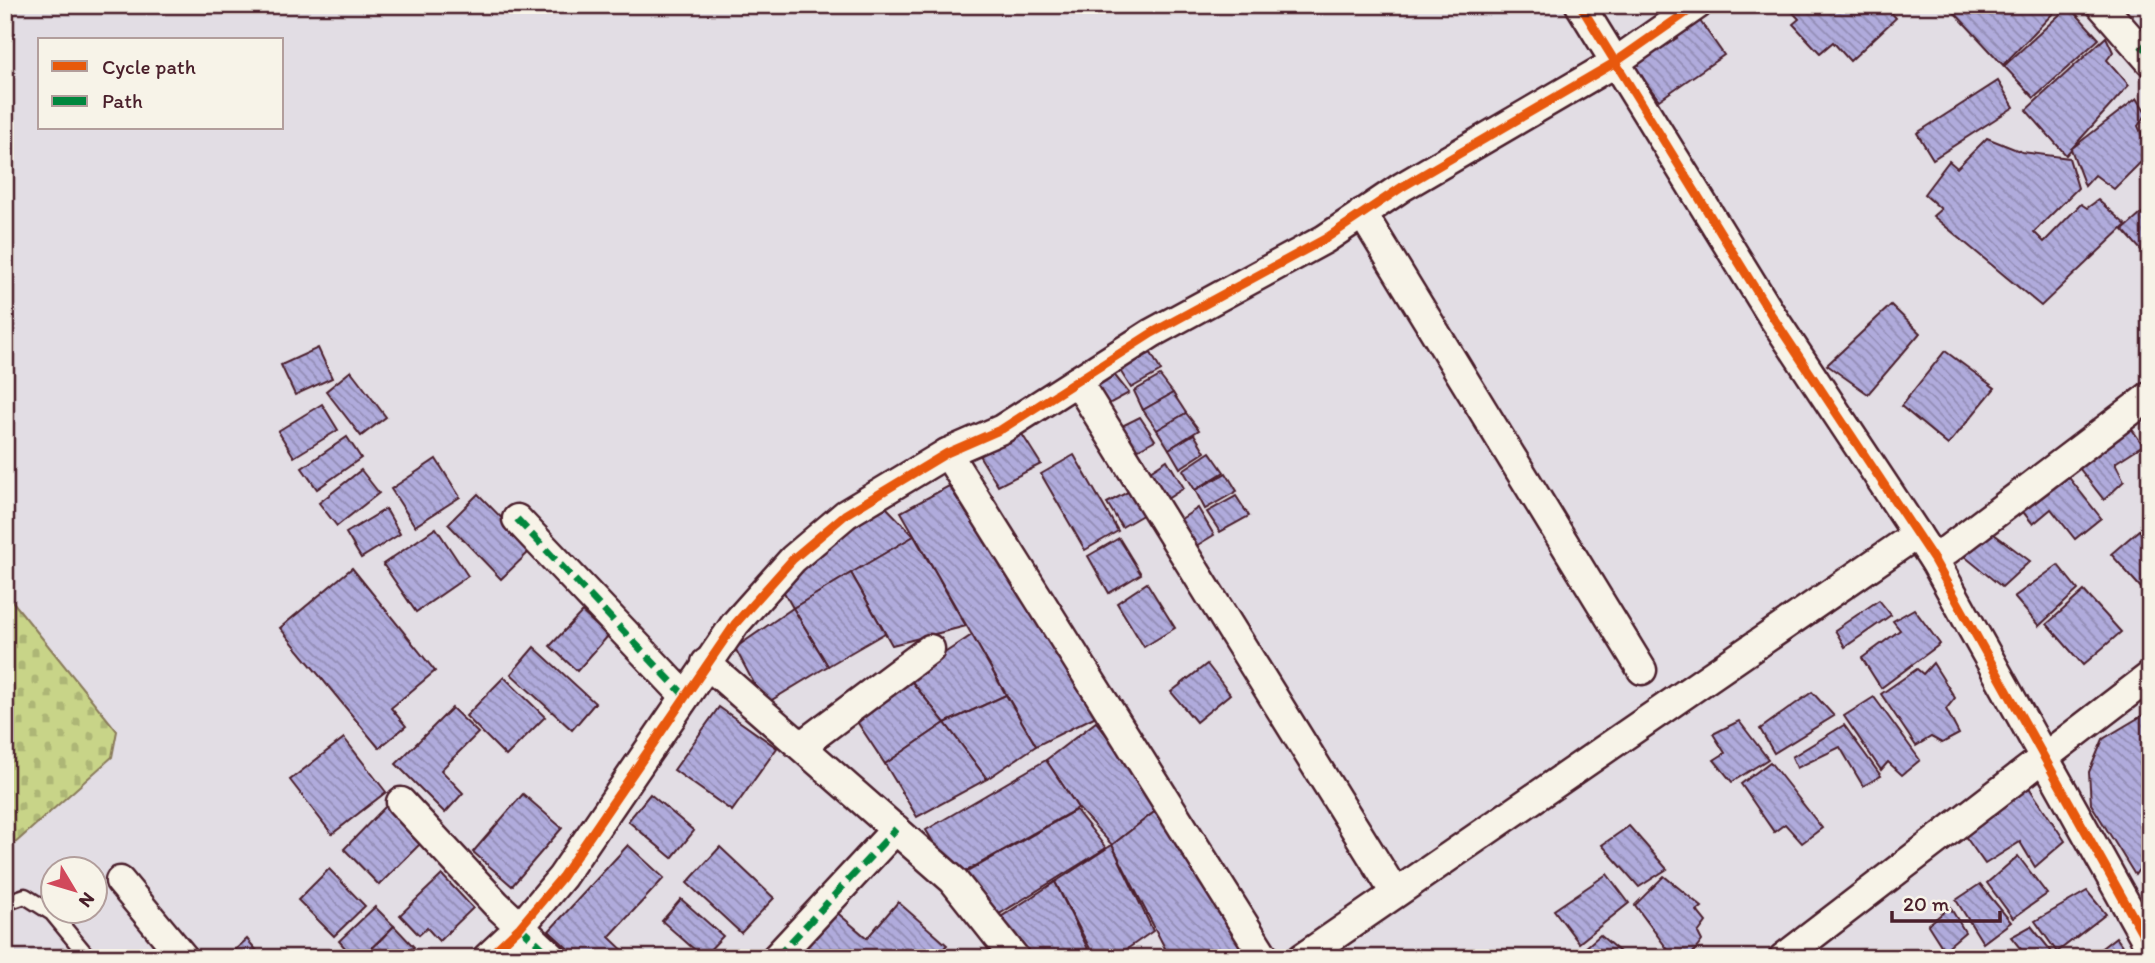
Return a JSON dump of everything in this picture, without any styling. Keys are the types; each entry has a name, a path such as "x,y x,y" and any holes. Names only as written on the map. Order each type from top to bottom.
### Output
{"street":[{"path":"1580,5 1772,316 1934,560 2150,947"},
{"path":"487,958 520,927 592,836 706,663 756,599 820,534 846,514 947,453 1002,429 1152,333 1325,239 1362,213 1614,63 1697,5"},
{"path":"2101,5 2147,50"},
{"path":"1362,213 1642,670"},
{"path":"1077,381 1395,893"},
{"path":"1934,560 2150,396"},
{"path":"947,453 1265,958"},
{"path":"517,519 684,695"},
{"path":"1302,958 1917,534"},
{"path":"802,745 930,649"},
{"path":"706,663 953,880 1015,958"},
{"path":"1783,958 2150,676"},
{"path":"401,802 553,958"},
{"path":"776,958 896,829"},
{"path":"120,881 184,958"}],"lane":[{"path":"5,903 25,897 52,913 89,958"}],"green space":[{"path":"5,592 117,731 112,757 5,852"}],"building":[{"path":"1786,5 1885,5 1896,18 1850,61 1833,42 1820,53 1793,24 1799,19"},
{"path":"1960,5 2061,5 2003,65 1953,11"},
{"path":"2069,6 2099,39 2034,98 2004,66"},
{"path":"1695,14 1724,55 1659,100 1629,60"},
{"path":"2106,37 2113,52 2107,60 2129,85 2066,155 2026,110"},
{"path":"1998,81 2014,107 1933,159 1917,133"},
{"path":"2137,98 2147,114 2138,126 2150,153 2114,189 2095,175 2085,186 2071,149"},
{"path":"1987,138 2022,152 2069,158 2078,188 2034,232 2044,242 2081,204 2087,208 2098,200 2126,225 2041,306 1933,216 1941,209 1924,194 1949,161 1957,168"},
{"path":"2150,206 2150,260 2123,230"},
{"path":"1891,305 1920,333 1868,394 1827,365"},
{"path":"318,348 332,378 295,395 281,365"},
{"path":"1945,351 1995,388 1948,445 1901,406"},
{"path":"1151,353 1161,371 1131,388 1119,369"},
{"path":"351,371 386,417 361,436 326,391"},
{"path":"1112,372 1129,393 1107,405 1092,382"},
{"path":"1160,376 1173,393 1143,410 1134,391"},
{"path":"1173,393 1186,413 1157,430 1143,410"},
{"path":"322,404 338,430 294,457 278,431"},
{"path":"1186,413 1199,430 1169,449 1157,430"},
{"path":"1140,417 1155,440 1137,450 1122,426"},
{"path":"2129,425 2143,445 2115,463 2124,481 2104,500 2073,460"},
{"path":"1020,431 1041,464 998,486 977,452"},
{"path":"1194,434 1205,452 1180,468 1169,449"},
{"path":"347,437 361,458 317,489 302,468"},
{"path":"1210,452 1224,472 1195,490 1183,470"},
{"path":"1074,455 1118,531 1085,550 1041,474"},
{"path":"436,459 460,497 415,526 391,489"},
{"path":"1167,460 1184,488 1167,499 1150,471"},
{"path":"361,470 379,493 337,526 319,503"},
{"path":"2063,470 2101,518 2075,539 2051,509 2033,524 2018,506"},
{"path":"1226,473 1237,491 1205,509 1195,490"},
{"path":"949,486 1098,715 1036,746 901,512"},
{"path":"1139,486 1153,509 1122,527 1107,503"},
{"path":"478,494 532,549 501,579 448,524"},
{"path":"1236,496 1249,516 1220,532 1207,512"},
{"path":"885,506 914,536 793,608 777,580"},
{"path":"1198,508 1214,535 1191,549 1175,523"},
{"path":"386,509 400,534 361,558 346,533"},
{"path":"436,528 468,576 416,612 383,564"},
{"path":"2139,530 2150,542 2150,598 2111,554"},
{"path":"1990,531 2030,561 2002,587 1964,556"},
{"path":"914,536 966,626 892,645 851,573"},
{"path":"1119,538 1141,574 1109,593 1088,556"},
{"path":"2058,565 2078,590 2039,626 2014,597"},
{"path":"352,568 435,671 391,708 406,726 379,748 280,628"},
{"path":"851,573 885,633 828,666 793,608"},
{"path":"1147,583 1175,628 1144,647 1117,603"},
{"path":"2084,591 2121,632 2083,665 2047,624"},
{"path":"1879,600 1891,615 1845,647 1835,630"},
{"path":"793,608 828,666 765,704 735,648"},
{"path":"1914,609 1940,644 1881,688 1862,658 1900,630 1893,621"},
{"path":"582,612 608,636 577,671 550,646"},
{"path":"972,635 1006,695 945,723 908,677"},
{"path":"534,647 595,703 572,730 511,674"},
{"path":"1933,663 1955,698 1946,709 1959,734 1942,743 1931,737 1916,746 1881,694 1917,669 1923,674"},
{"path":"1207,664 1230,694 1196,722 1171,692"},
{"path":"504,677 545,717 506,756 466,716"},
{"path":"908,677 945,723 885,764 852,714"},
{"path":"1812,692 1834,716 1774,753 1760,729"},
{"path":"1006,695 1036,746 987,779 945,723"},
{"path":"1874,697 1920,760 1902,775 1888,762 1881,770 1844,716"},
{"path":"719,707 777,748 732,811 674,770"},
{"path":"452,708 478,733 441,770 463,793 445,813 396,764"},
{"path":"2150,711 2150,853 2135,875 2091,804 2089,772 2103,739"},
{"path":"1739,721 1768,759 1732,782 1714,760 1725,753 1713,734"},
{"path":"1096,722 1162,806 1112,845 1078,808 1046,760"},
{"path":"945,723 987,779 917,817 885,764"},
{"path":"1844,725 1881,776 1863,786 1840,747 1797,768 1792,757"},
{"path":"344,738 386,792 332,834 290,780"},
{"path":"1046,760 1078,808 954,878 926,830"},
{"path":"1770,762 1822,828 1802,843 1785,824 1774,832 1741,784"},
{"path":"2026,783 2065,841 2035,867 2020,842 1985,864 1960,829"},
{"path":"523,794 562,828 512,886 473,852"},
{"path":"650,794 694,831 672,858 628,821"},
{"path":"387,805 423,841 379,885 344,849"},
{"path":"1162,806 1251,940 1225,958 1170,958 1112,845"},
{"path":"1076,810 1106,848 988,921 955,879"},
{"path":"1629,826 1667,869 1639,887 1602,845"},
{"path":"628,845 664,878 609,937 631,958 578,958 549,931"},
{"path":"1112,845 1153,931 1114,958 1095,958 1055,882"},
{"path":"720,847 774,898 741,933 687,883"},
{"path":"2018,856 2047,894 2013,918 1987,883"},
{"path":"329,869 365,906 334,936 298,900"},
{"path":"1607,874 1629,903 1579,943 1554,910"},
{"path":"442,875 473,908 439,941 427,928 419,935 400,915"},
{"path":"1664,876 1702,907 1697,911 1706,922 1698,933 1702,941 1689,958 1674,958 1635,905"},
{"path":"1055,882 1088,949 1068,958 1023,958 990,924"},
{"path":"1980,884 2011,922 1983,943 1956,900"},
{"path":"2087,891 2106,914 2057,952 2035,921"},
{"path":"681,899 723,936 703,957 662,921"},
{"path":"898,902 947,945 935,958 792,958 834,910 867,938"},
{"path":"375,907 394,926 361,958 354,958 339,941"},
{"path":"1950,907 1965,932 1944,950 1928,925"},
{"path":"394,926 414,947 403,958 363,958"},
{"path":"2031,926 2052,952 2046,958 2028,958 2011,937"},
{"path":"1600,935 1621,953 1617,958 1590,958 1584,949"},
{"path":"2116,937 2131,958 2089,958"},
{"path":"247,939 263,958 226,958"}],"marked path":[{"path":"2141,50 2150,40"},
{"path":"517,519 684,695"},
{"path":"776,958 896,829"},
{"path":"520,927 553,958"}],"cycle path":[{"path":"1580,5 1772,316 1934,560 2150,947"},
{"path":"487,958 520,927 562,877 735,624 793,559 846,514 947,453 1002,429 1152,333 1325,239 1402,187 1614,63 1697,5"}]}
